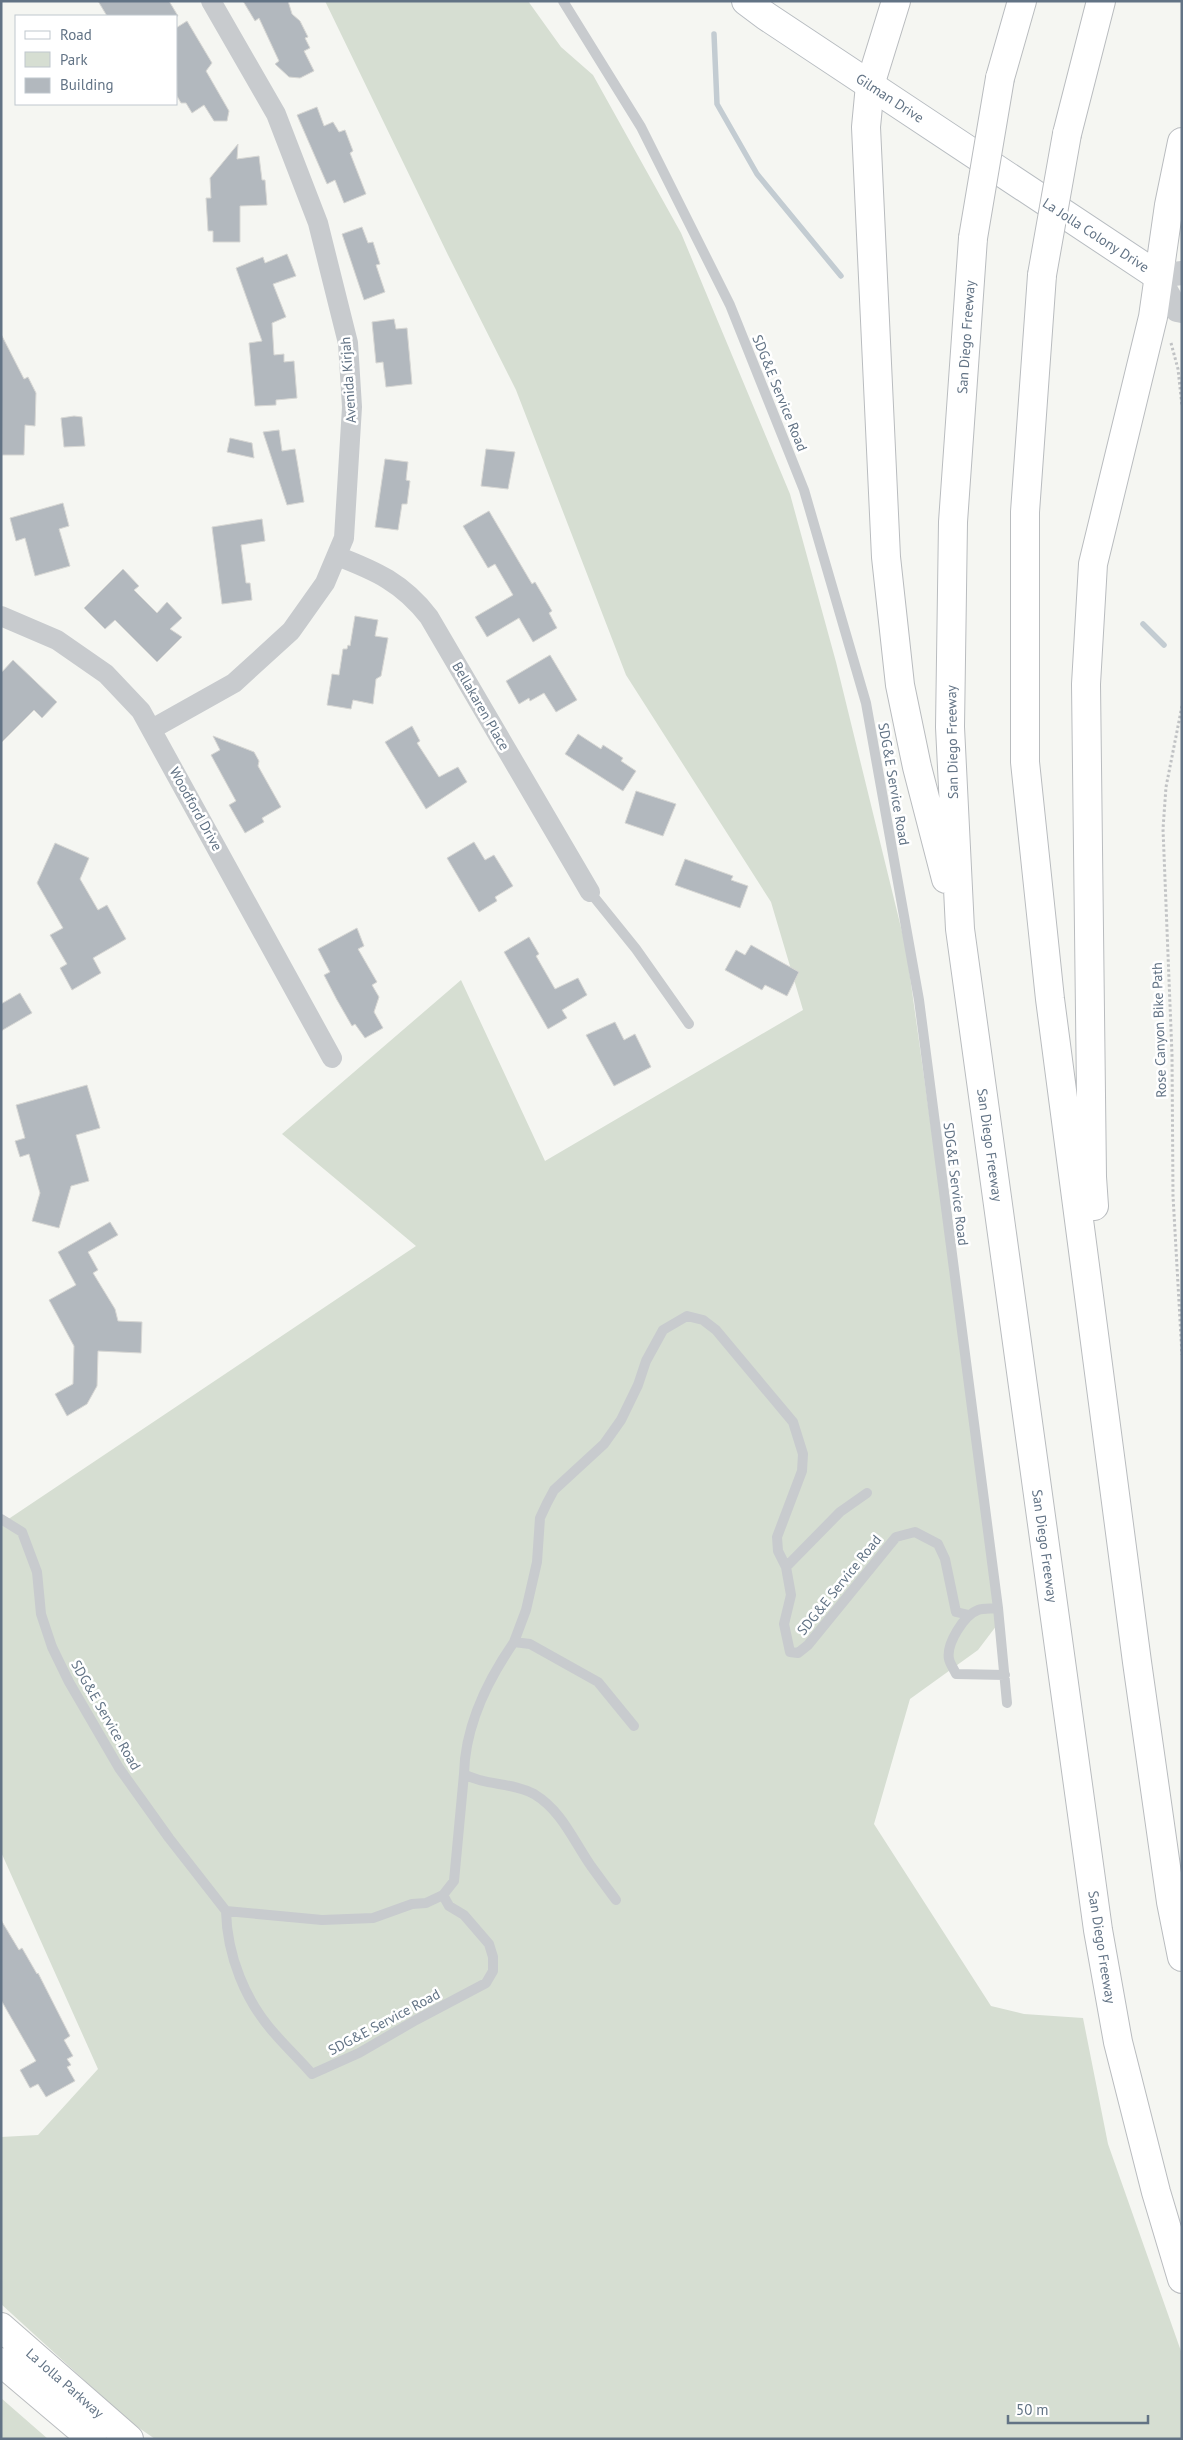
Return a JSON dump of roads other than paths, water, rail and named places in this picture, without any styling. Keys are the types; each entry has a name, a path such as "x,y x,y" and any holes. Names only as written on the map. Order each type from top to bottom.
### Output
{"main road":[{"name":"Gilman Drive","path":"746,1 1034,195"},
{"path":"896,1 870,85 866,128 886,563 900,685 937,850 960,929"},
{"name":"San Diego Freeway","path":"1022,1 1000,78 973,238 953,522 950,727 960,929 1098,1930 1118,2042 1156,2192 1182,2279"},
{"path":"1101,1 1067,134 1042,275 1025,512 1025,762 1050,999 1120,1534 1171,1902 1182,1957"},
{"path":"1120,1534 1092,1177 1086,684 1094,564 1153,317 1170,275 1182,142"},
{"name":"La Jolla Colony Drive","path":"1034,195 1170,275"},
{"name":"La Jolla Parkway","path":"1,2327 129,2439"},
{"name":"La Jolla Parkway","path":"1,2362 92,2439"}],"street":[{"name":"Avenida Kirjah","path":"152,729 234,683 291,631 325,583 344,538 352,407 348,343 318,222 276,114 211,1"},
{"name":"La Jolla Colony Drive","path":"1170,275 1177,310 1182,311"},
{"name":"Bellakaren Place","path":"337,556 373,570 414,597 429,617 590,892"},
{"name":"Woodford Drive","path":"1,616 57,640 106,674 141,712 332,1058"}],"lane":[{"name":"SDG&E Service Road","path":"564,1 641,127 730,304 804,490 866,703 918,1000 998,1608 1007,1703"},
{"path":"590,892 636,949 689,1024"},
{"name":"SDG&E Service Road","path":"1,1519 22,1532 37,1572 41,1614 52,1647 69,1682 120,1768 169,1838 226,1911 233,1958 241,1981 274,2033 312,2074 360,2053 416,2020 486,1983 493,1971 493,1957 488,1944 464,1915 449,1906 443,1895 454,1881 469,1731 492,1675 514,1642 526,1610 537,1562 540,1518 547,1503 554,1490 604,1444 622,1420 638,1385 646,1361 663,1330 687,1316 703,1320 716,1330 793,1422 803,1454 802,1471 778,1537 778,1551 786,1567 790,1595 784,1624 790,1652 798,1653 808,1645 896,1537 914,1532 938,1544 945,1559 956,1612 969,1615"},
{"path":"786,1567 840,1512 867,1493"},
{"path":"998,1608 979,1610 969,1615 957,1630 949,1646 949,1660 956,1674 1005,1675"},
{"path":"514,1642 530,1644 598,1682 634,1726"},
{"path":"464,1774 476,1780 501,1783 534,1794 566,1824 590,1865 616,1900"},
{"path":"226,1911 322,1920 373,1918 412,1904 426,1903 443,1895"}],"waterway":[{"path":"714,34 717,104 757,174 841,276"},
{"path":"1143,624 1164,645"}]}
